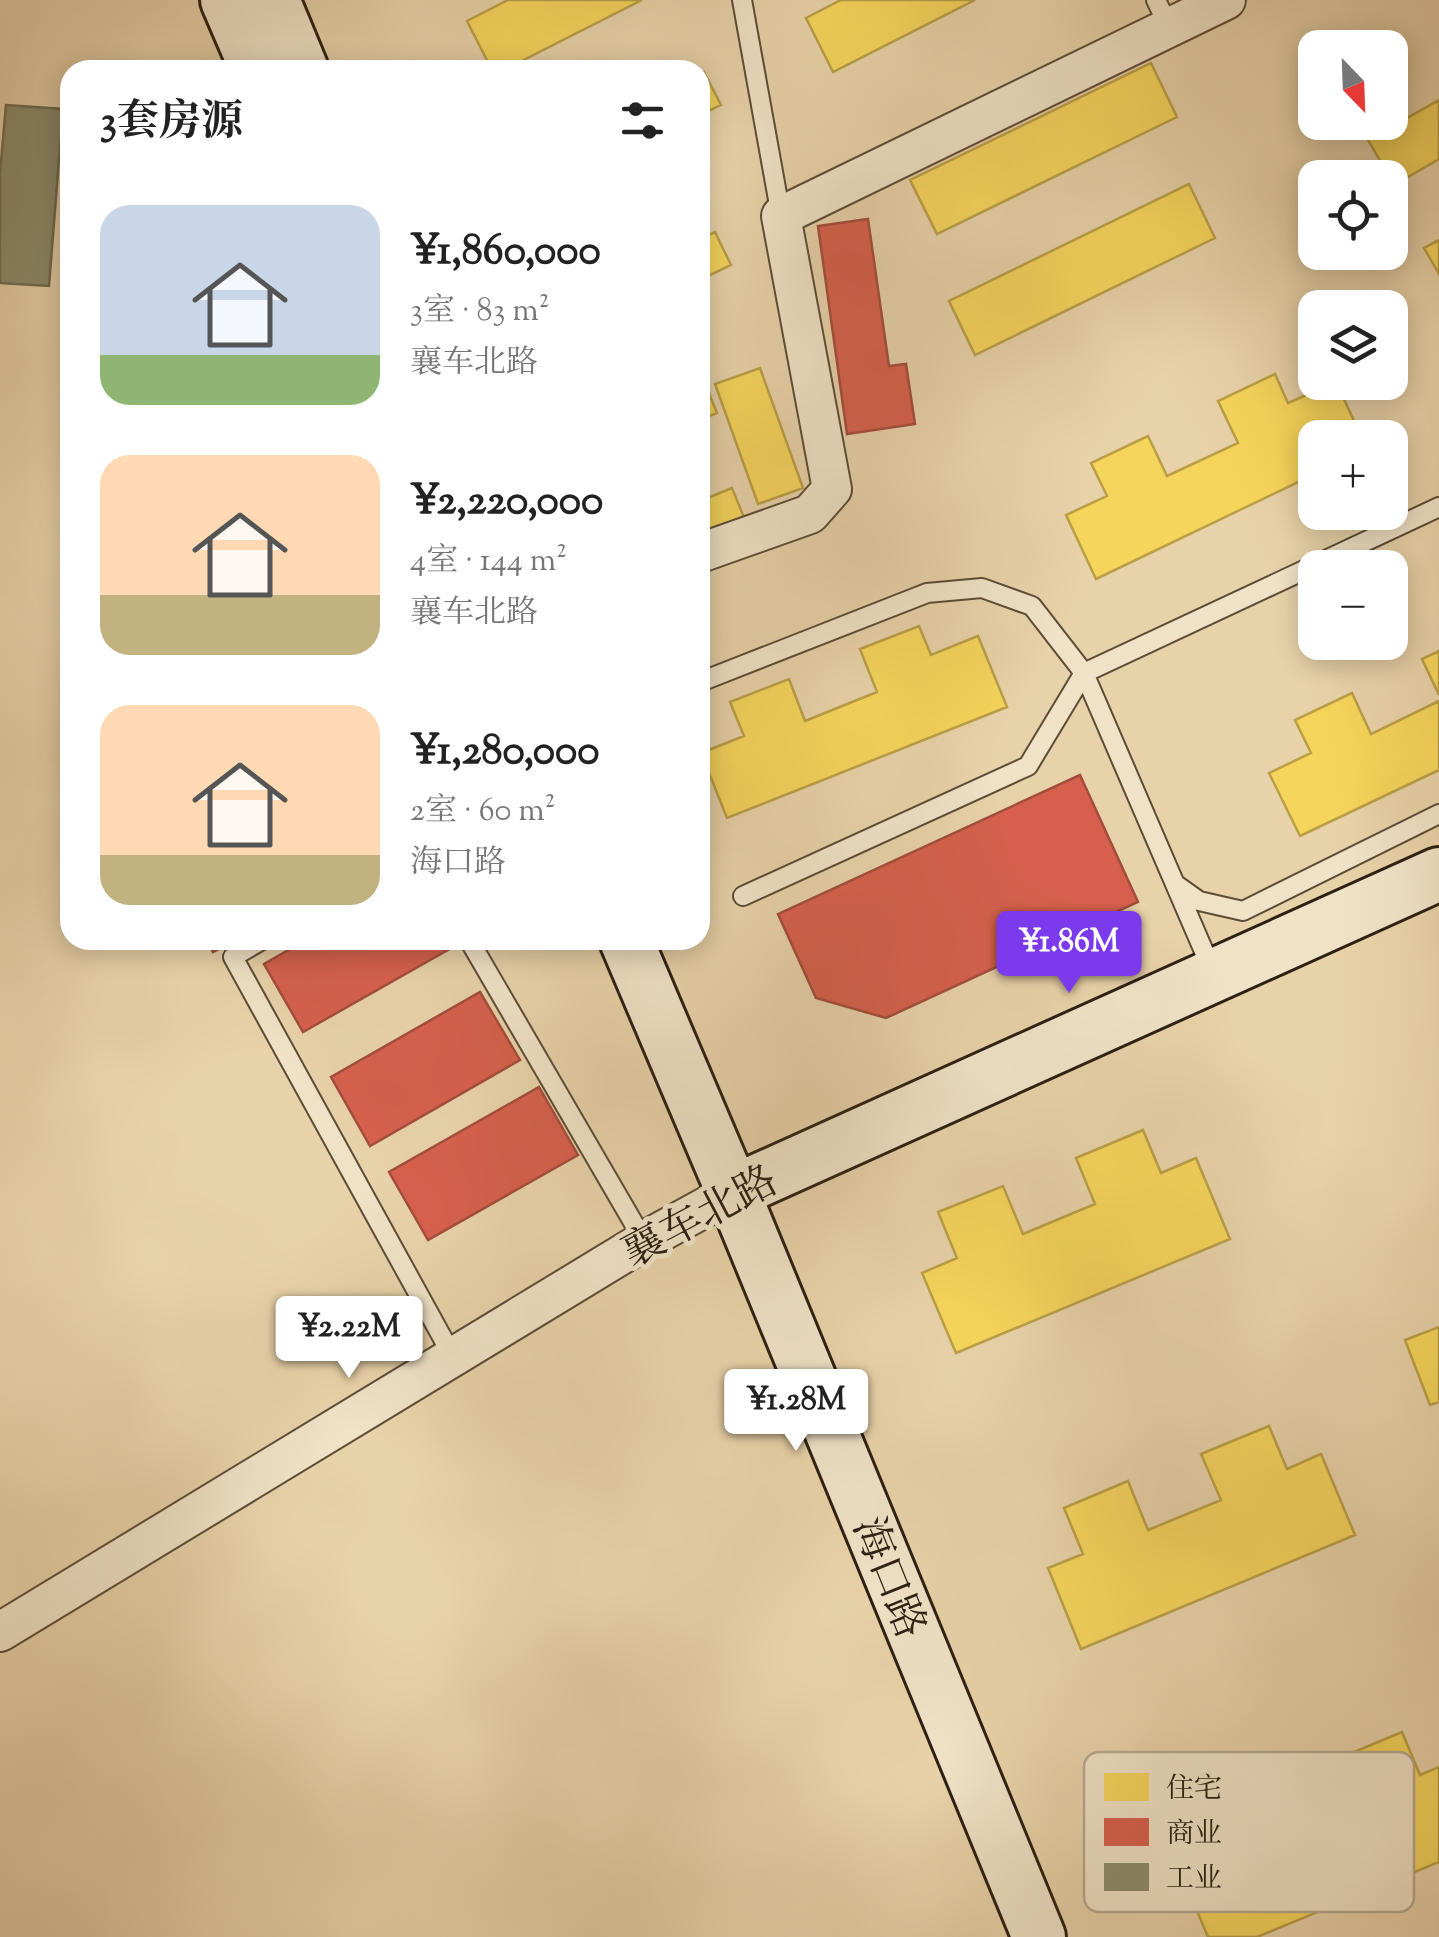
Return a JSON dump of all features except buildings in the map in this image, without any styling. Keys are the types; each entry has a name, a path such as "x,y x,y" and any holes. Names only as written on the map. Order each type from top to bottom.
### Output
{"street":[{"path":"227,0 252,60"},
{"path":"272,0 298,60"},
{"path":"710,549 810,514 832,489 781,216 1162,14 1226,0"},
{"name":"襄车北路","path":"0,1632 644,1241 748,1186 1439,874"},
{"name":"海口路","path":"631,950 748,1186 1076,1937"},
{"name":"海口路","path":"665,950 748,1186 1039,1937"}],"lane":[{"path":"742,0 781,216"},
{"path":"743,896 1028,766 1084,673 1439,507"},
{"path":"710,678 926,593 982,588 1032,606 1084,673 1214,976"},
{"path":"1175,884 1199,901 1242,911 1439,814"},
{"path":"243,950 232,956 453,1357"},
{"path":"475,950 644,1241"}]}
